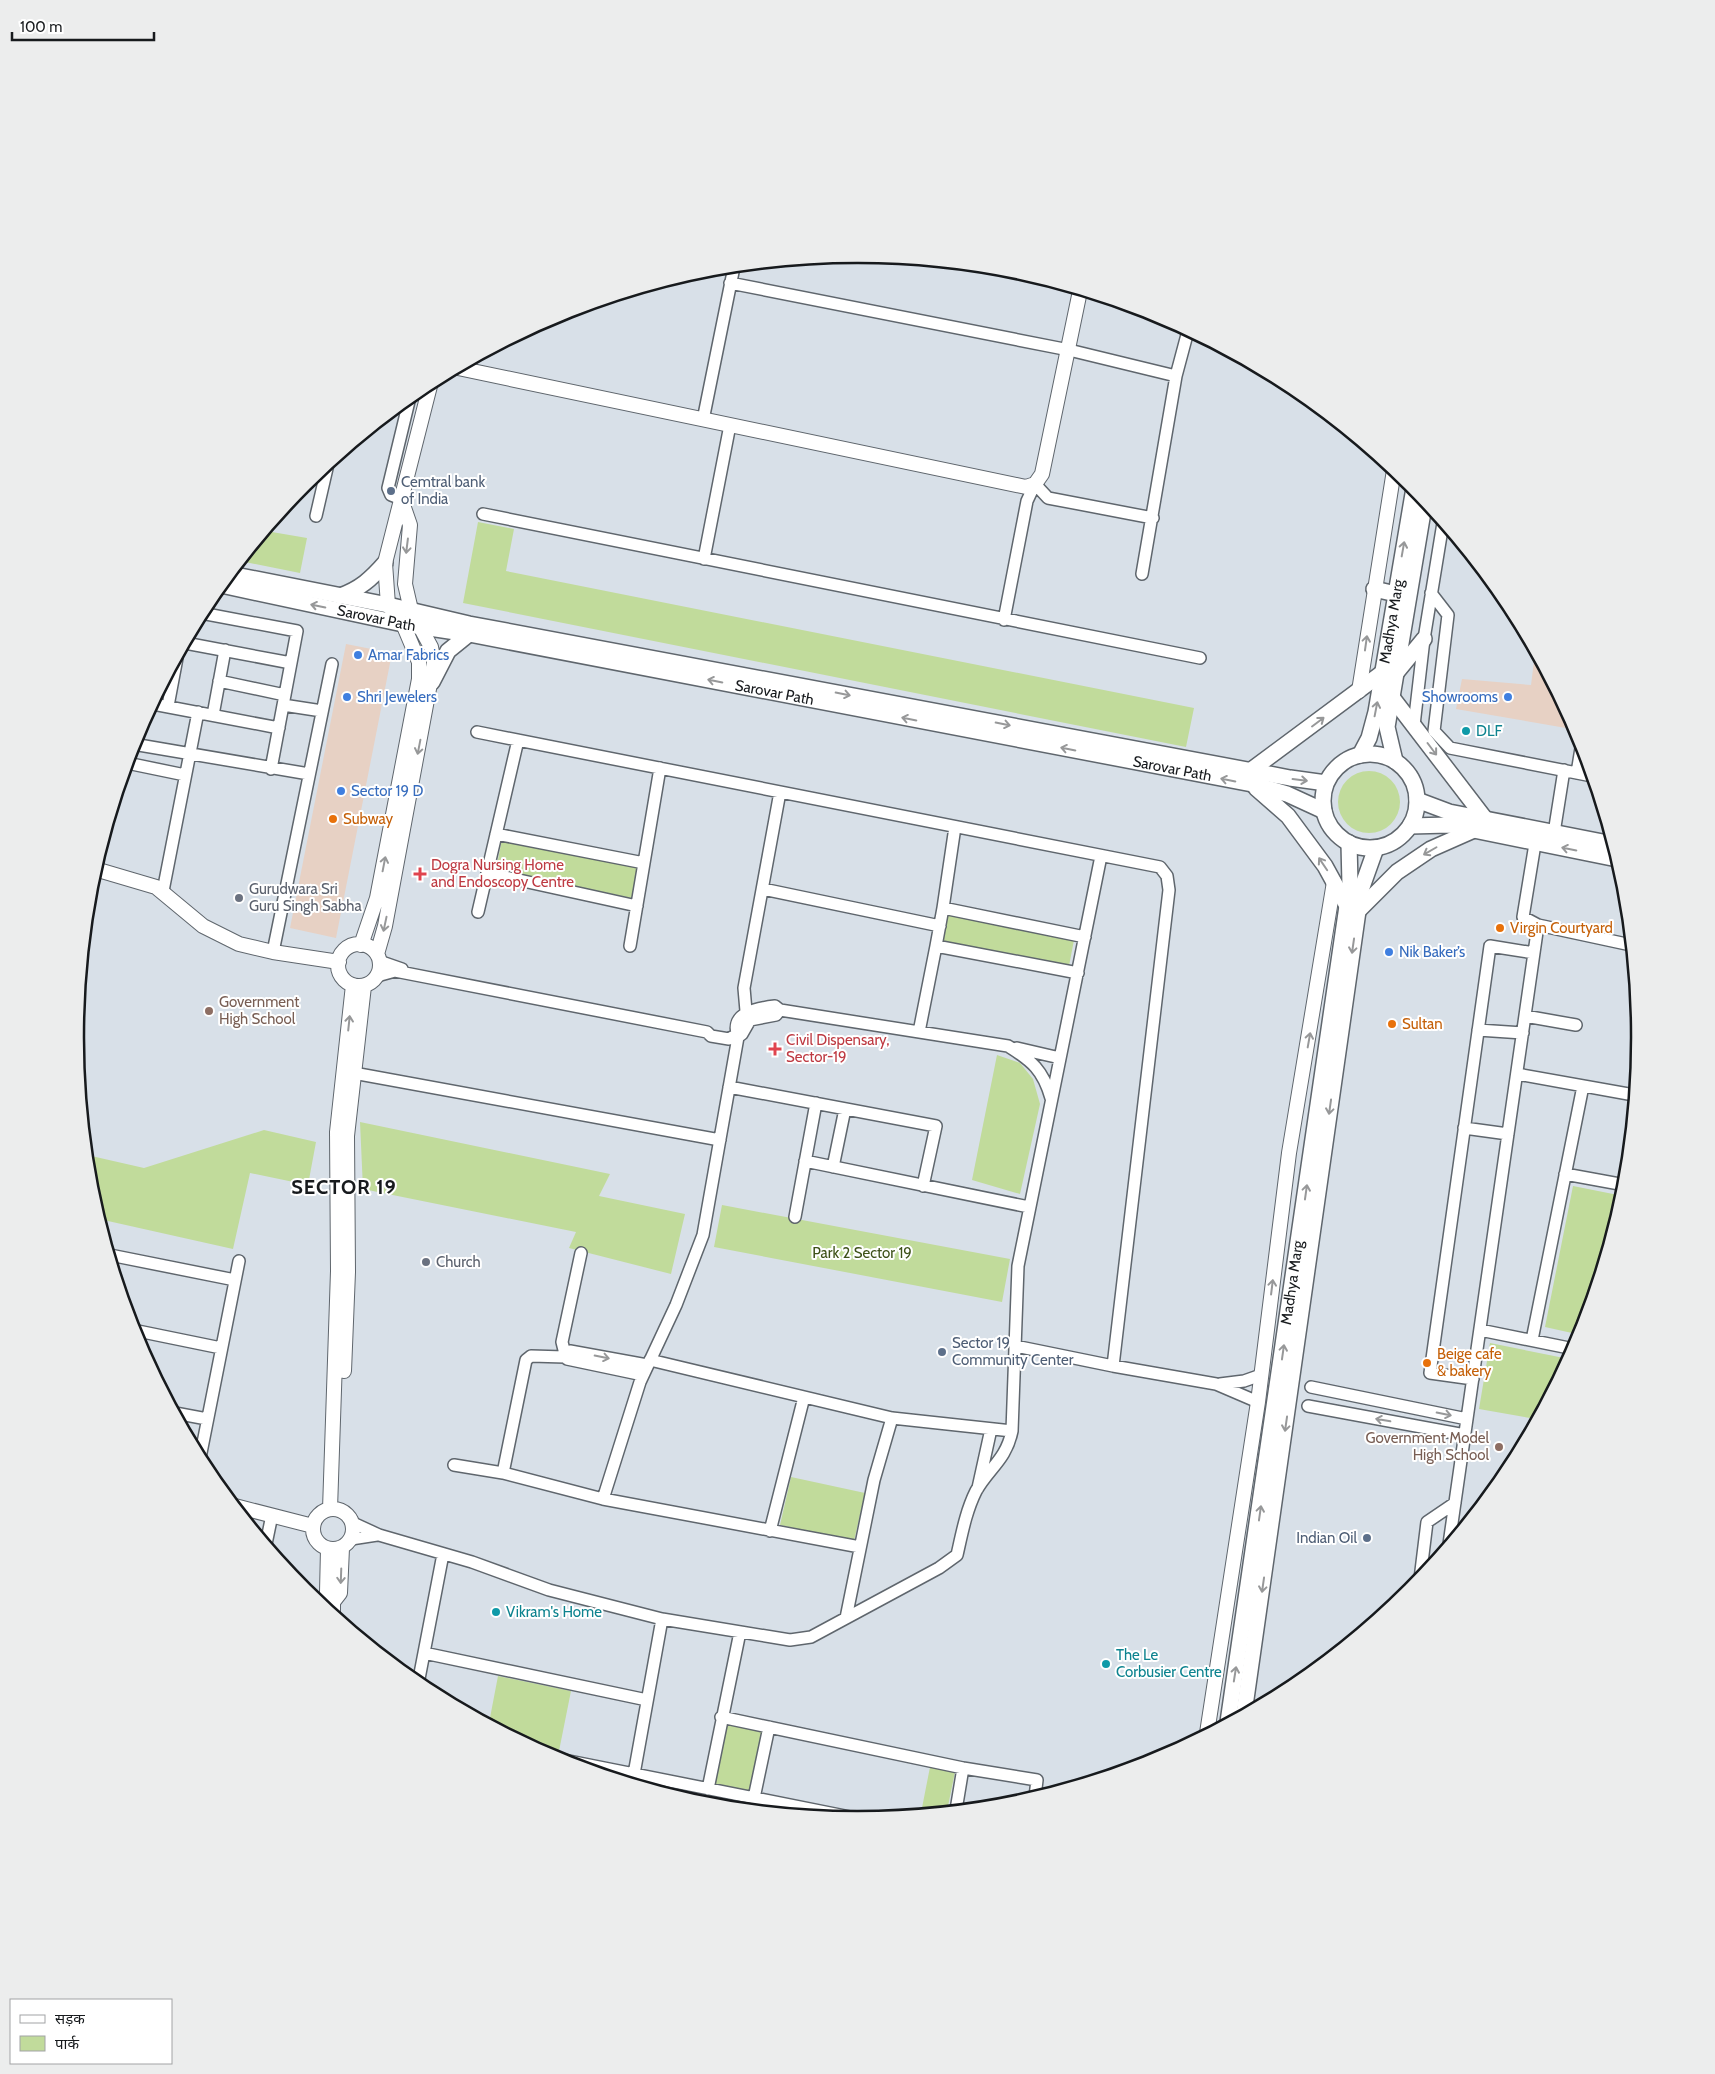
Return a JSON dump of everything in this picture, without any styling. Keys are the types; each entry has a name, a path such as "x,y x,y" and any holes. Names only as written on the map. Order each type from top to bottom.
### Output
{"main road":[{"name":"Madhya Marg","path":"1396,761 1387,728 1391,696 1388,674 1396,594 1412,498"},
{"name":"Madhya Marg","path":"1360,754 1369,738 1388,674 1422,509"},
{"path":"339,596 357,590 372,578 385,563"},
{"name":"Sarovar Path","path":"237,575 388,605 469,624 1251,778 1324,811"},
{"name":"Sarovar Path","path":"229,587 403,624 469,634 1251,778 1326,783"},
{"path":"1374,589 1396,594"},
{"path":"432,682 448,651 469,634"},
{"path":"1424,639 1388,674 1359,691 1251,778 1288,816 1353,908 1397,872 1431,849 1474,830"},
{"path":"1391,696 1486,820"},
{"path":"1360,754 1384,756 1396,761 1412,780 1418,800 1415,816 1410,826 1394,842 1376,848 1356,846 1349,843 1333,831 1324,811 1326,783 1335,769 1360,754"},
{"path":"1418,800 1449,812 1606,843"},
{"path":"1410,826 1449,825 1609,857"},
{"name":"Madhya Marg","path":"1245,1706 1353,908 1350,885 1349,843"},
{"name":"Madhya Marg","path":"1229,1715 1353,908 1376,848"}],"street":[{"path":"703,420 732,274"},
{"path":"730,283 1069,350 1176,376"},
{"path":"1004,620 1027,501 1042,474 1079,296"},
{"path":"1142,574 1176,376 1186,337"},
{"path":"467,370 1015,486 1026,487 1035,484"},
{"path":"361,945 383,899 417,721 419,662 403,624 388,605 385,563 428,394"},
{"path":"407,408 388,488 391,495 401,499 410,525 405,584 411,610 431,647 434,662 432,682 417,721"},
{"path":"704,559 730,425"},
{"path":"316,516 325,475"},
{"path":"1359,691 1393,478"},
{"path":"1035,484 1048,498 1153,518"},
{"path":"482,514 1200,658"},
{"path":"1414,725 1424,639 1442,530"},
{"path":"1431,593 1448,615 1434,731 1450,748 1585,775"},
{"path":"209,615 297,631 272,770"},
{"path":"191,643 291,663"},
{"path":"213,715 225,650"},
{"path":"273,952 332,664"},
{"path":"168,706 174,676"},
{"path":"219,681 322,711"},
{"path":"159,705 279,728"},
{"path":"162,891 198,712"},
{"path":"477,732 1160,867 1167,876 1168,890 1113,1366"},
{"path":"478,912 518,740"},
{"path":"141,746 272,770 309,774"},
{"path":"1577,773 1579,760"},
{"path":"134,764 186,775"},
{"path":"630,946 660,768"},
{"path":"1554,833 1564,770"},
{"path":"748,1016 744,988 780,792"},
{"path":"919,1032 940,926 955,827"},
{"path":"496,834 644,863"},
{"path":"1534,850 1523,917 1538,925 1626,943"},
{"path":"977,1489 1002,1459 1012,1432 1018,1266 1101,856"},
{"path":"102,871 156,887 204,926 239,944 273,952 339,962"},
{"path":"487,873 636,906"},
{"path":"1207,1727 1258,1402 1289,1153 1334,882"},
{"path":"763,889 940,926"},
{"path":"377,976 378,957 385,926 383,899"},
{"path":"943,908 1085,937"},
{"path":"1451,1533 1538,925"},
{"path":"412,974 378,957 372,949 361,945 348,948 342,954 339,962 342,976 358,985 372,982 377,976 396,971 707,1032 711,1028 730,1032 736,1037"},
{"path":"936,946 1078,973"},
{"path":"1473,1379 1430,1373 1490,946 1534,952"},
{"path":"333,1509 341,1452 348,1272 347,1136 349,1072 358,985"},
{"path":"603,1499 646,1367 676,1305 703,1235 739,1020 775,1006 780,1010 1008,1046 1060,1058"},
{"path":"1525,1016 1576,1025"},
{"path":"1478,1030 1523,1033"},
{"path":"1008,1046 1027,1058 1037,1068 1046,1080 1052,1100"},
{"path":"349,1072 720,1140"},
{"path":"1517,1074 1629,1094"},
{"path":"1532,1340 1583,1086"},
{"path":"729,1087 936,1126 923,1186"},
{"path":"795,1216 816,1103"},
{"path":"833,1167 845,1109"},
{"path":"1464,1128 1508,1134"},
{"path":"805,1161 1029,1207"},
{"path":"1565,1174 1617,1183"},
{"path":"565,1356 562,1342 581,1253"},
{"path":"116,1256 235,1280"},
{"path":"202,1448 239,1261"},
{"path":"1480,1330 1566,1347"},
{"path":"143,1332 221,1348"},
{"path":"1015,1346 1216,1384 1258,1402"},
{"path":"565,1356 570,1350 646,1367 804,1397 892,1418 1012,1432"},
{"path":"503,1473 526,1360 531,1356 565,1356"},
{"path":"1216,1384 1244,1381 1261,1375"},
{"path":"1311,1387 1467,1418"},
{"path":"770,1531 804,1397"},
{"path":"1308,1406 1465,1435"},
{"path":"182,1414 207,1419"},
{"path":"846,1618 874,1480 892,1418"},
{"path":"379,1535 340,1545 317,1541 313,1526 321,1512 333,1509 350,1517 353,1523 379,1535 443,1554 549,1590 662,1618 740,1632 790,1640 811,1637 939,1568 957,1555 967,1512 977,1489 991,1430"},
{"path":"454,1465 503,1473 603,1499 860,1547"},
{"path":"1422,1566 1427,1522 1455,1503"},
{"path":"244,1508 313,1526"},
{"path":"268,1537 272,1515"},
{"path":"334,1606 340,1593 340,1545 353,1523"},
{"path":"420,1674 443,1554"},
{"path":"634,1774 662,1618"},
{"path":"708,1789 721,1717 740,1632"},
{"path":"424,1654 648,1700"},
{"path":"721,1717 963,1768 1037,1780 1036,1789"},
{"path":"754,1798 769,1727"},
{"path":"603,1768 810,1809"},
{"path":"957,1804 963,1768"}],"shaded area":[{"name":"Sector 19 D","path":"346,644 392,653 336,938 290,928"},
{"name":"Showrooms","path":"1534,662 1566,728 1456,709 1462,679 1531,685"}],"green space":[{"path":"478,522 514,529 506,571 1194,708 1186,747 463,603"},
{"path":"272,532 307,538 300,573 247,562"},
{"path":"1363,771 1375,771 1391,780 1398,790 1400,802 1398,814 1391,824 1375,833 1363,833 1352,828 1343,819 1338,808 1338,796 1343,785 1352,776"},
{"path":"502,839 638,866 632,898 496,870"},
{"path":"947,915 1074,940 1069,966 942,942"},
{"path":"997,1055 1020,1063 1033,1079 1040,1104 1020,1194 972,1180"},
{"path":"360,1122 610,1174 599,1196 685,1214 671,1274 569,1248 576,1232 363,1189"},
{"path":"264,1130 316,1142 308,1185 250,1173 233,1249 106,1221 93,1156 144,1168"},
{"path":"1573,1186 1615,1194 1605,1237 1590,1286 1572,1333 1545,1327"},
{"name":"Park 2 Sector 19","path":"722,1205 1010,1259 1002,1302 714,1247"},
{"path":"1490,1343 1561,1357 1531,1418 1479,1409"},
{"path":"791,1477 865,1493 854,1541 780,1525"},
{"path":"498,1676 571,1691 559,1751 490,1717"},
{"path":"726,1722 764,1731 751,1794 712,1786"},
{"path":"930,1767 955,1772 948,1805 922,1808"}],"place":[{"name":"Cemtral bank of India","path":"391,491"},
{"name":"Amar Fabrics","path":"358,655"},
{"name":"Shri Jewelers","path":"347,697"},
{"name":"Showrooms","path":"1508,697"},
{"name":"DLF","path":"1466,731"},
{"name":"Sector 19 D","path":"341,791"},
{"name":"Subway","path":"333,819"},
{"name":"Dogra Nursing Home and Endoscopy Centre","path":"420,874"},
{"name":"Gurudwara Sri Guru Singh Sabha","path":"239,898"},
{"name":"Virgin Courtyard","path":"1500,928"},
{"name":"Nik Baker’s","path":"1389,952"},
{"name":"Government High School","path":"209,1011"},
{"name":"Sultan","path":"1392,1024"},
{"name":"Civil Dispensary, Sector-19","path":"775,1049"},
{"name":"Church","path":"426,1262"},
{"name":"Sector 19 Community Center","path":"942,1352"},
{"name":"Beige cafe & bakery","path":"1427,1363"},
{"name":"Government Model High School","path":"1499,1447"},
{"name":"Indian Oil","path":"1367,1538"},
{"name":"Vikram's Home","path":"496,1612"},
{"name":"The Le Corbusier Centre","path":"1106,1664"}],"district":[{"name":"SECTOR 19","path":"344,1187"}]}
